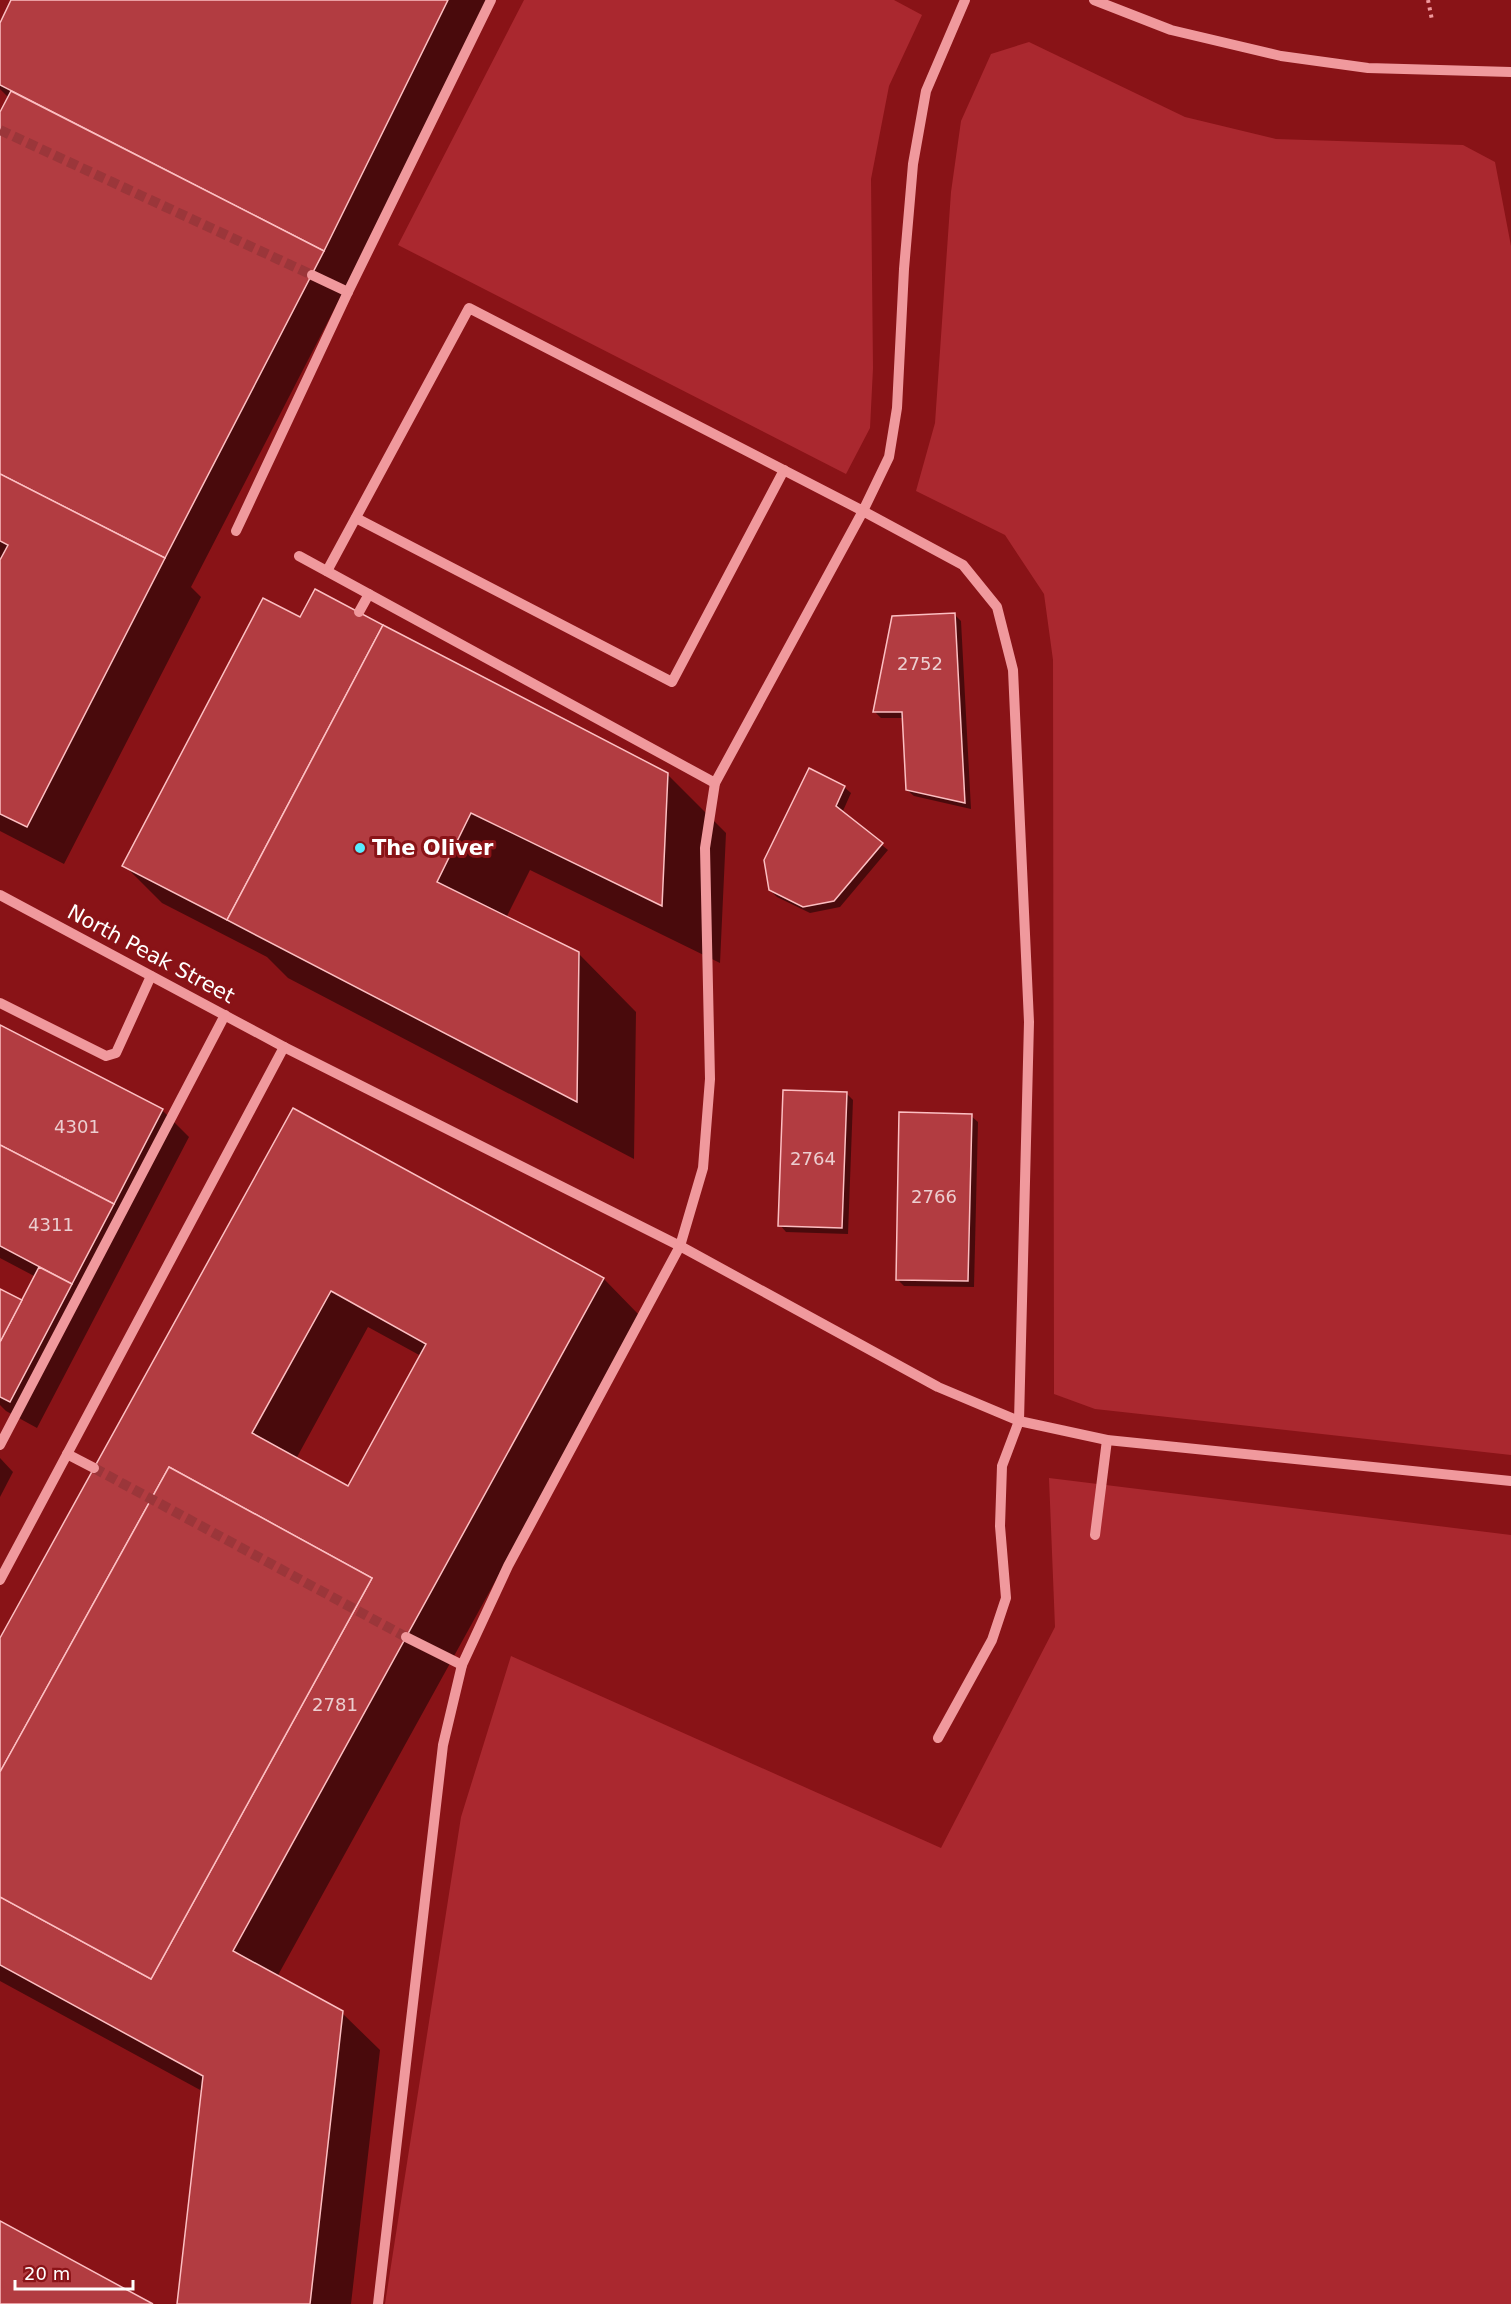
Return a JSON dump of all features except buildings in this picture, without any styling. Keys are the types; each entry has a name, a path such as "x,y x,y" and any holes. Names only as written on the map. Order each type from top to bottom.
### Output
{"street":[{"path":"236,531 348,292 491,0"},
{"path":"378,2304 443,1745 462,1665 508,1566 680,1246 703,1168 710,1079 705,848 715,783 863,511 889,457 897,408 907,234 914,164 926,91 965,0"},
{"path":"1094,0 1171,30 1281,56 1368,68 1511,72"},
{"path":"312,275 348,292"},
{"path":"327,571 469,308 963,565 997,607 1013,670 1029,1022 1019,1421 1002,1466 1000,1526 1006,1598 992,1640 938,1738"},
{"path":"356,518 672,682 784,470"},
{"path":"299,556 715,783"},
{"path":"359,612 369,594"},
{"name":"North Peak Street","path":"0,895 284,1047 680,1246 938,1387 1019,1421 1107,1440 1511,1481"},
{"path":"0,1003 106,1056 116,1053 151,976"},
{"path":"0,1445 225,1015"},
{"path":"0,1580 284,1047"},
{"path":"1095,1535 1107,1440"},
{"path":"67,1454 94,1468"},
{"path":"406,1637 462,1665"}],"path":[{"path":"1428,0 1432,20"}],"shaded area":[{"path":"524,0 894,0 922,15 889,86 871,179 873,368 870,428 846,474 398,245"},
{"path":"1029,42 1185,117 1276,139 1463,145 1495,162 1511,246 1511,1455 1095,1409 1054,1394 1053,660 1044,594 1005,535 916,491 935,423 951,192 961,121 991,54"},
{"path":"1049,1478 1511,1535 1511,2304 385,2304 461,1817 511,1656 941,1848 1055,1627"}],"tunnel":[{"path":"0,130 312,275"},
{"path":"94,1468 406,1637"}],"place":[{"name":"The Oliver","path":"360,848"}]}
